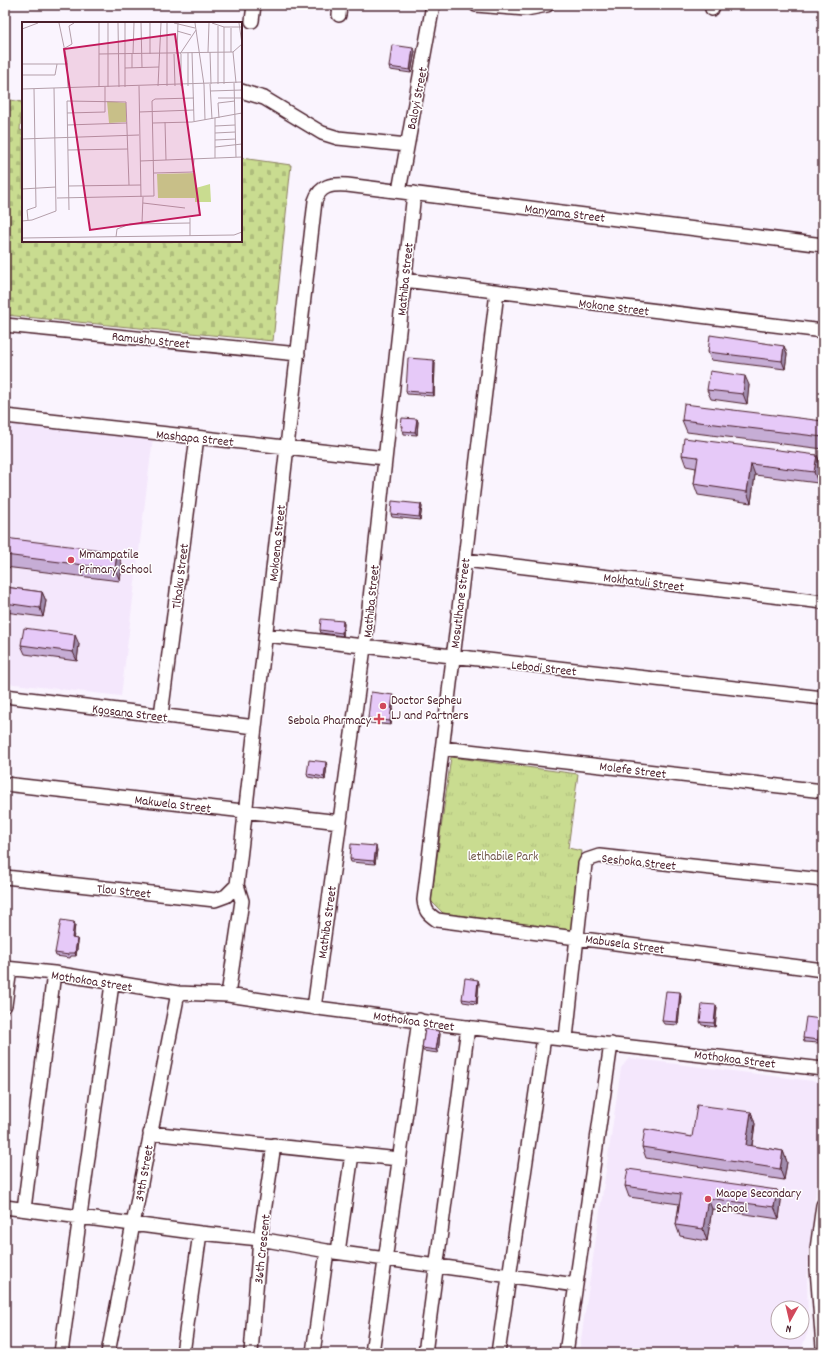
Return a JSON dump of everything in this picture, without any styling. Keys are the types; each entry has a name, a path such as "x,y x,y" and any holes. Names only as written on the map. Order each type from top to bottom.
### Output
{"street":[{"path":"252,21 254,5"},
{"name":"Baloyi Street","path":"399,191 433,5"},
{"path":"476,5 526,9 547,5"},
{"path":"242,91 264,98 322,133 338,138 406,149"},
{"name":"Manyama Street","path":"315,201 318,192 323,187 334,184 823,245"},
{"name":"Mathiba Street","path":"314,1008 364,647 414,193"},
{"name":"Mokoena Street","path":"237,885 315,201"},
{"name":"Mokone Street","path":"404,280 823,331"},
{"name":"Mosutlhane Street","path":"428,914 425,909 424,900 496,292"},
{"name":"Ramushu Street","path":"5,325 298,354"},
{"name":"Mashapa Street","path":"5,416 385,458"},
{"name":"Tlhaku Street","path":"161,716 197,437"},
{"name":"Mokhatuli Street","path":"464,560 823,602"},
{"name":"Lebodi Street","path":"266,635 823,698"},
{"name":"Kgosana Street","path":"5,696 255,727"},
{"name":"Molefe Street","path":"442,748 823,791"},
{"name":"Makwela Street","path":"5,784 340,822"},
{"name":"Seshoka Street","path":"566,1038 579,937 585,864 587,860 592,857 599,856 823,880"},
{"name":"Tlou Street","path":"5,877 215,900 226,896 237,885"},
{"path":"228,995 242,901 237,885"},
{"name":"Mabusela Street","path":"428,914 437,920 579,937 823,970"},
{"path":"5,1005 8,969"},
{"name":"Mothokoa Street","path":"8,969 54,974 178,993 228,995 314,1008 419,1020 544,1037 566,1038 823,1068"},
{"path":"24,1209 54,974"},
{"path":"61,1353 112,984"},
{"name":"39th Street","path":"108,1353 178,993"},
{"path":"372,1353 384,1258 419,1020"},
{"path":"425,1353 468,1027"},
{"path":"498,1353 508,1275 544,1037"},
{"path":"566,1353 611,1044"},
{"path":"150,1133 399,1159"},
{"name":"36th Crescent","path":"251,1353 260,1239 274,1145"},
{"path":"313,1353 352,1154"},
{"path":"823,1205 820,1250 823,1347"},
{"path":"5,1207 200,1233 260,1239 333,1252 576,1285"},
{"path":"183,1353 200,1233"}],"shaded area":[{"name":"Mmampatile Primary School","path":"5,421 153,437 121,696 5,683"},
{"name":"Maope Secondary School","path":"629,1058 821,1082 823,1084 823,1130 807,1267 808,1300 770,1300 770,1340 805,1340 800,1353 579,1353 621,1068"}],"green space":[{"path":"5,99 22,102 20,130 22,131 22,242 242,242 242,158 291,165 273,341 5,315 5,218 8,199 5,199"},
{"name":"letlhabile Park","path":"451,757 578,774 568,848 582,851 571,931 443,913 431,901"}],"building":[{"path":"392,45 413,48 410,70 389,67"},
{"path":"710,335 784,346 782,361 708,352"},
{"path":"408,358 434,360 433,393 406,391"},
{"path":"710,371 745,376 743,394 707,390"},
{"path":"684,404 823,421 823,437 682,420"},
{"path":"402,418 417,419 415,432 402,431"},
{"path":"684,438 817,455 814,472 751,464 747,492 694,484 698,457 682,455"},
{"path":"392,501 421,504 419,517 391,514"},
{"path":"5,538 117,552 115,569 5,555"},
{"path":"5,587 42,592 40,608 5,603"},
{"path":"321,619 343,621 342,633 320,630"},
{"path":"24,628 75,635 73,652 21,645"},
{"path":"371,692 393,695 390,721 368,718"},
{"path":"309,760 326,762 324,777 307,774"},
{"path":"351,844 376,846 374,861 350,859"},
{"path":"61,920 74,922 72,938 77,939 75,953 69,953 69,955 55,953"},
{"path":"465,978 478,980 476,1001 462,999"},
{"path":"666,991 680,992 677,1022 662,1021"},
{"path":"702,1004 716,1005 714,1023 700,1022"},
{"path":"806,1017 821,1019 818,1040 803,1038"},
{"path":"425,1029 439,1031 436,1050 422,1048"},
{"path":"697,1105 751,1112 746,1145 783,1151 780,1169 642,1147 645,1129 692,1137"},
{"path":"628,1169 777,1190 774,1207 708,1198 703,1229 676,1225 681,1194 625,1186"}],"place":[{"name":"Mmampatile Primary School","path":"71,560"},
{"name":"Doctor Sepheu LJ and Partners","path":"383,706"},
{"name":"Sebola Pharmacy","path":"379,719"},
{"name":"Maope Secondary School","path":"708,1199"}]}
